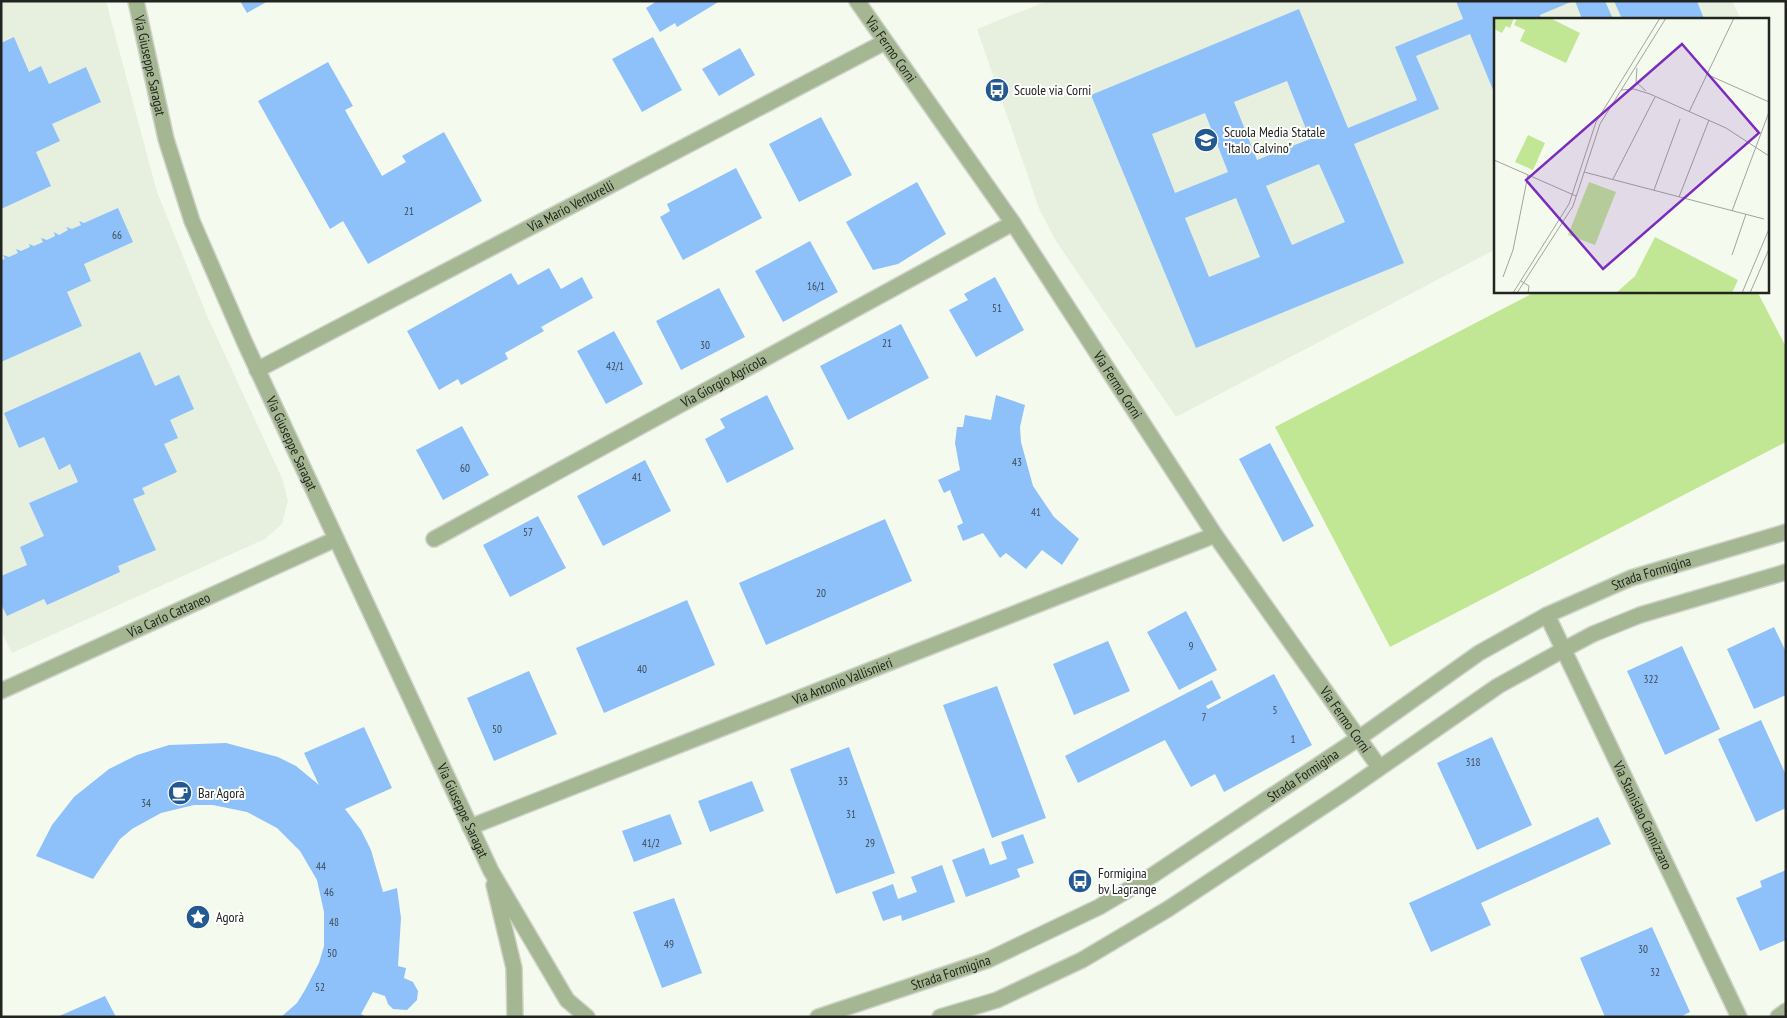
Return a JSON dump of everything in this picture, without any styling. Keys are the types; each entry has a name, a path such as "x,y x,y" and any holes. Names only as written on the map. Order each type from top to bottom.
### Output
{"street":[{"name":"Via Giuseppe Saragat","path":"136,1 166,139 192,221 257,370 491,871 567,1000 587,1017"},
{"name":"Via Fermo Corni","path":"857,1 1012,223 1215,535 1380,767"},
{"name":"Via Mario Venturelli","path":"257,370 885,42"},
{"name":"Via Giorgio Agricola","path":"434,539 1012,223"},
{"name":"Strada Formigina","path":"818,1017 858,1011 988,960 1099,907 1153,875 1359,738 1479,653 1547,615 1631,578 1786,532"},
{"name":"Via Antonio Vallisnieri","path":"470,827 1215,535"},
{"name":"Via Carlo Cattaneo","path":"3,686 336,539"},
{"path":"940,1017 997,1000 1082,960 1168,909 1498,686 1593,634 1640,615 1786,572"},
{"name":"Via Stanislao Cannizzaro","path":"1547,615 1739,1017"},
{"name":"Via Giuseppe Saragat","path":"491,871 514,968 515,1017"},
{"path":"1778,1017 1786,1011"}],"shaded area":[{"path":"1,1 106,1 157,192 208,318 282,478 288,501 282,524 265,539 12,653 1,631"},
{"name":"Scuola Media Statale \"Italo Calvino\"","path":"1047,1 1732,1 1740,18 1494,18 1494,250 1176,417 1056,241 1040,211 977,29"}],"green space":[{"path":"1535,292 1758,292 1786,347 1786,442 1390,647 1275,427"}],"building":[{"path":"240,1 268,1 247,13"},
{"path":"657,1 720,1 677,27 675,23 660,32 646,8"},
{"path":"1456,1 1573,1 1540,15 1541,18 1494,18 1494,92 1470,34 1416,56 1439,109 1354,144 1404,263 1196,348 1091,95 1299,9 1348,128 1417,100 1395,47 1463,19","holes":["1287,81 1310,139 1257,160 1234,102","1205,113 1228,172 1175,193 1152,134","1319,164 1345,222 1292,245 1266,186","1236,198 1260,257 1209,277 1185,218"]},
{"path":"1575,1 1605,1 1613,18 1582,18"},
{"path":"1614,1 1697,1 1704,18 1622,18"},
{"path":"14,37 29,72 41,66 49,84 86,67 101,102 52,124 60,141 36,152 51,186 1,209 1,43"},
{"path":"653,37 682,90 642,112 612,59"},
{"path":"740,48 755,75 719,96 702,69"},
{"path":"328,62 353,106 345,110 382,176 406,162 402,156 444,132 482,201 368,264 343,221 330,229 258,101"},
{"path":"821,117 852,175 799,202 769,144"},
{"path":"736,168 762,218 683,260 660,217 670,211 667,204"},
{"path":"917,182 946,234 898,264 873,270 846,222"},
{"path":"118,208 133,242 84,264 91,281 67,292 82,326 1,362 1,260 5,259 3,255 9,257 18,253 16,249 21,251 30,247 29,244 34,246 43,242 41,238 47,240 55,236 54,232 59,235 68,230 66,227 72,229 81,225 79,221 84,223"},
{"path":"810,241 838,292 783,322 755,271"},
{"path":"549,268 561,289 582,277 593,298 541,327 544,331 505,353 508,359 461,385 458,379 439,390 407,331 511,273 518,285"},
{"path":"995,277 1024,330 976,357 949,310 968,300 964,294"},
{"path":"719,288 745,337 681,370 656,321"},
{"path":"901,324 929,378 848,420 820,366"},
{"path":"614,331 643,384 606,404 577,351"},
{"path":"140,352 155,386 179,375 194,409 170,420 178,438 164,444 177,472 142,488 145,494 133,499 156,550 118,566 120,572 47,605 44,599 7,616 1,604 1,576 27,565 20,547 44,536 29,503 78,482 70,464 59,470 44,437 19,448 4,413"},
{"path":"767,395 794,449 727,483 705,439 725,428 720,419"},
{"path":"996,395 1025,405 1020,427 1021,442 1033,486 1054,517 1079,539 1062,565 1042,550 1026,569 1006,553 1000,558 983,533 963,541 957,526 963,523 950,490 944,493 938,480 960,470 955,443 957,427 963,427 965,415 991,420"},
{"path":"462,426 489,475 443,500 416,450"},
{"path":"1270,443 1314,526 1283,542 1239,459"},
{"path":"645,460 671,511 603,546 577,496"},
{"path":"538,516 566,568 510,597 483,545"},
{"path":"885,519 912,581 766,645 739,583"},
{"path":"687,600 715,665 604,713 576,648"},
{"path":"1186,611 1217,670 1179,690 1147,632"},
{"path":"1774,627 1786,652 1786,695 1754,709 1727,649"},
{"path":"1108,641 1130,691 1074,715 1053,664"},
{"path":"1682,646 1720,729 1665,755 1627,671"},
{"path":"529,671 557,734 494,761 467,698"},
{"path":"1274,674 1312,745 1224,792 1215,774 1191,787 1165,740 1078,783 1065,756 1212,680 1221,698 1206,706 1208,709"},
{"path":"997,686 1046,818 992,838 943,705"},
{"path":"1761,720 1786,775 1786,808 1756,822 1718,739"},
{"path":"364,727 392,788 345,809 361,830 371,850 383,892 397,888 401,918 398,966 406,968 404,978 413,982 418,991 417,1000 407,1010 393,1009 388,1004 385,996 373,992 361,1014 366,1017 281,1017 297,1003 319,963 324,946 324,912 317,880 300,851 277,828 247,812 213,805 194,805 161,813 132,829 120,839 93,879 36,856 52,825 74,797 109,769 137,755 169,745 226,743 278,757 296,766 319,785 304,753"},
{"path":"1492,737 1532,825 1477,850 1437,763"},
{"path":"849,747 895,873 836,894 790,769"},
{"path":"752,781 764,811 710,832 698,801"},
{"path":"670,814 682,844 634,862 622,831"},
{"path":"1598,817 1611,844 1481,903 1491,925 1431,952 1409,903"},
{"path":"1023,834 1034,863 1017,869 1020,877 966,897 952,860 984,848 990,865 1007,859 1001,842"},
{"path":"942,865 955,902 902,921 901,915 883,921 872,892 893,884 898,899 917,892 911,877"},
{"path":"1786,870 1786,940 1760,951 1736,898 1762,887 1760,881"},
{"path":"674,898 702,973 662,988 633,912"},
{"path":"1652,927 1690,1012 1680,1017 1605,1017 1580,958"},
{"path":"105,996 116,1017 57,1017"}],"place":[{"name":"Scuole via Corni","path":"997,90"},
{"name":"Scuola Media Statale \"Italo Calvino\"","path":"1206,140"},
{"name":"Bar Agorà","path":"180,793"},
{"name":"Formigina bv Lagrange","path":"1080,881"},
{"name":"Agorà","path":"198,917"}]}
